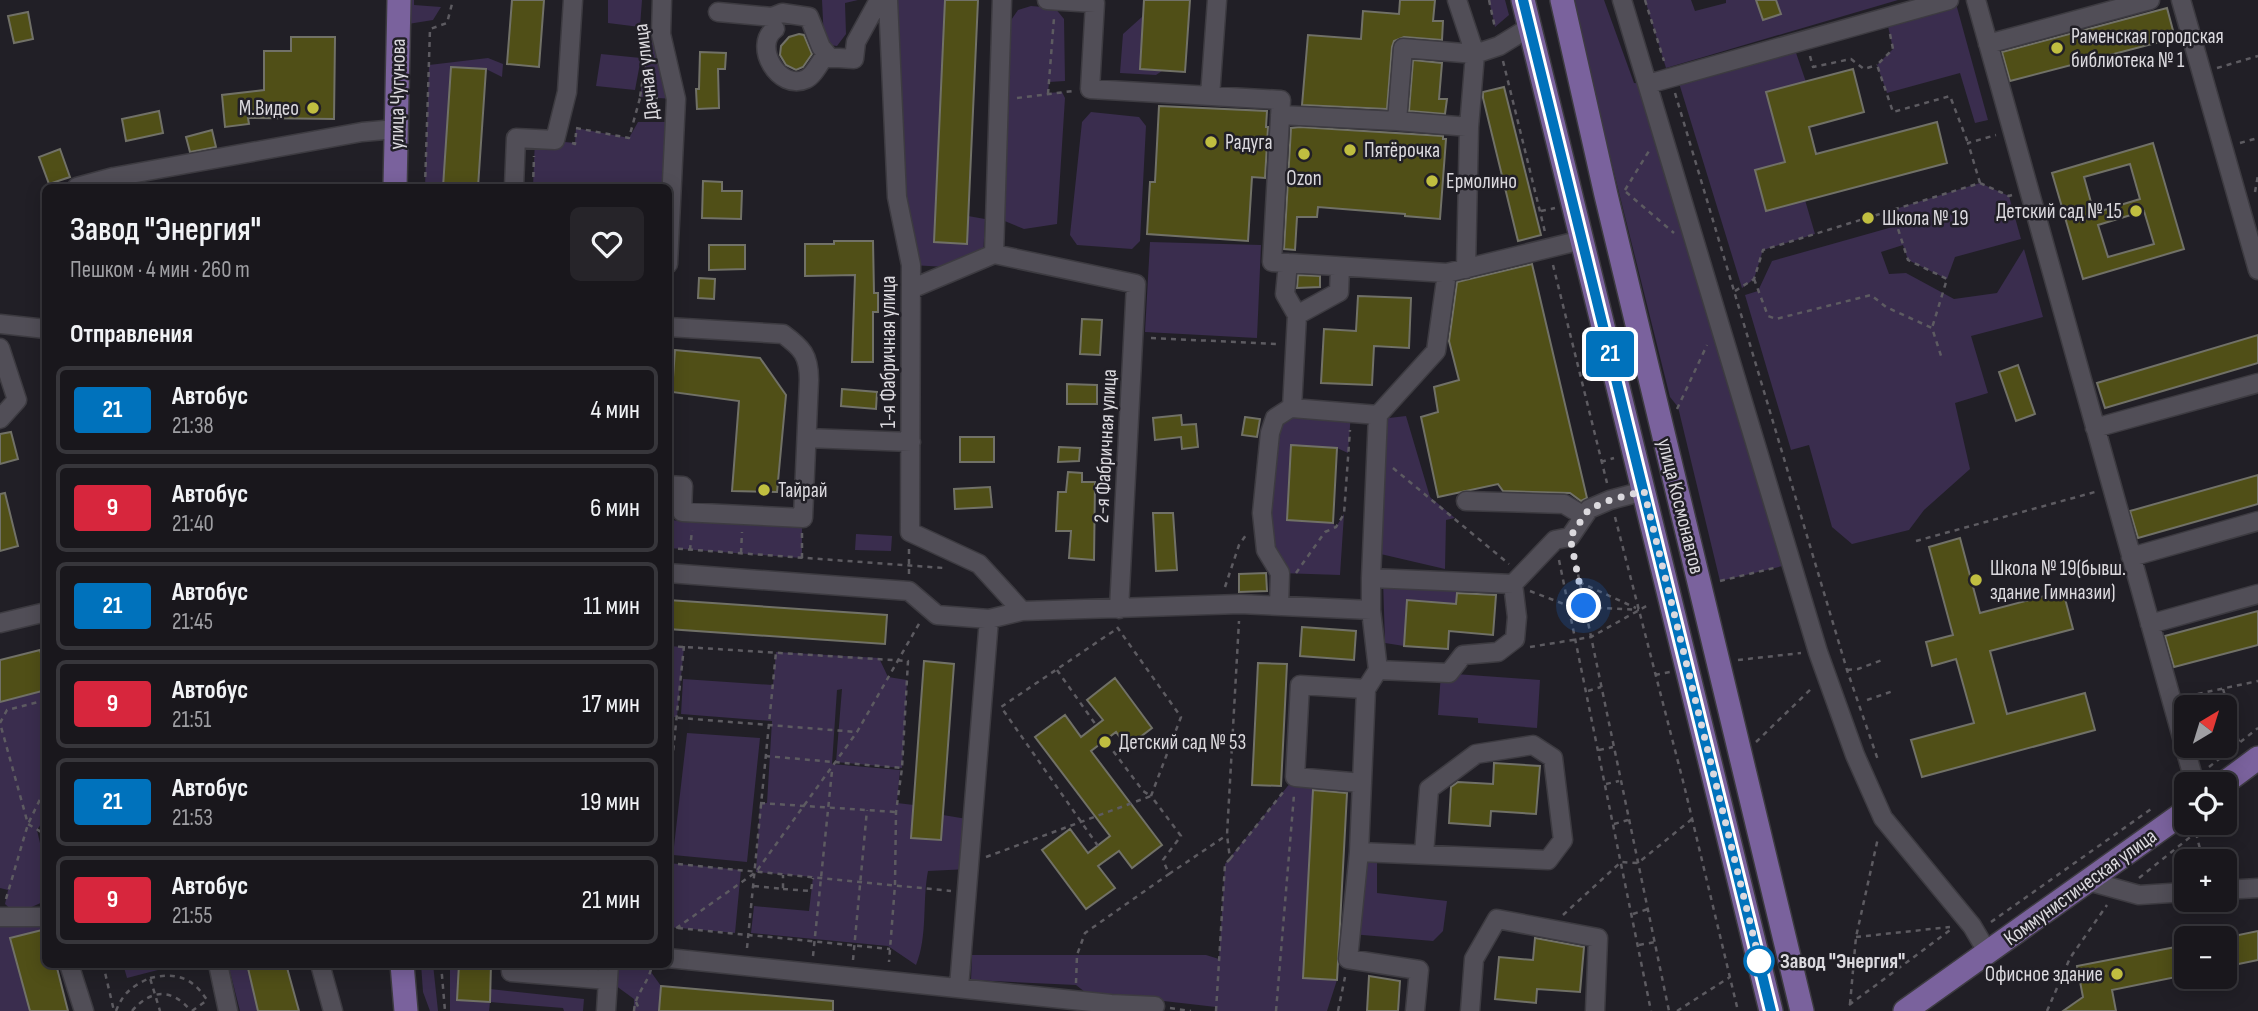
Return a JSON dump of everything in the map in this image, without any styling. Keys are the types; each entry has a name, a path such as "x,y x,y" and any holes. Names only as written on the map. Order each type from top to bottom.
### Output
{"main road":[{"name":"улица Чугунова","path":"395,184 399,0"},
{"name":"улица Космонавтов","path":"1523,0 1772,1011"},
{"name":"улица Космонавтов","path":"1562,0 1606,195 1802,1011"},
{"path":"2237,774 2258,758"},
{"name":"Коммунистическая улица","path":"1905,1011 2174,820"},
{"path":"402,968 406,1011"}],"street":[{"path":"513,184 516,138 555,139 566,92 573,0"},
{"name":"Дачная улица","path":"662,0 661,34 676,99 672,184"},
{"path":"775,29 770,32 768,40 767,59 772,67 790,80 808,78 824,57 854,59 856,42 879,0"},
{"name":"1-я Фабричная улица","path":"888,0 897,197 911,265 910,532"},
{"path":"911,289 994,254 1002,0"},
{"path":"1047,0 1095,3 1090,89 1281,100 1272,262 1447,273 1582,240"},
{"path":"1210,96 1217,0"},
{"path":"1457,0 1475,54 1469,127 1466,269"},
{"path":"1622,0 1826,675 1856,755 1883,818 1972,926 1988,953"},
{"path":"1648,84 1949,0"},
{"path":"1976,0 2191,772"},
{"path":"1988,44 2150,0"},
{"path":"2181,0 2258,270"},
{"path":"718,12 772,18 782,13 809,17 821,47 830,58"},
{"path":"1397,121 1403,48 1475,54 1499,46 1530,27"},
{"path":"1280,115 1469,127"},
{"path":"88,184 362,132 396,129"},
{"name":"2-я Фабричная улица","path":"994,254 1136,284 1119,609"},
{"path":"1288,263 1285,294 1297,315 1292,407"},
{"path":"1297,315 1339,292 1340,267"},
{"path":"1416,1011 1419,970 1348,958 1359,852 1366,689 1378,670 1371,610 1371,578 1378,415 1436,351 1447,273"},
{"path":"0,324 42,329"},
{"path":"672,327 783,334 797,344 809,362 803,518 681,512 683,485 672,485"},
{"path":"0,348 17,400 0,419"},
{"path":"2095,428 2258,383"},
{"path":"1279,606 1280,573 1266,550 1262,513 1270,433 1275,418 1292,407 1378,415"},
{"path":"807,438 911,442"},
{"path":"1371,578 1518,580 1562,539 1589,509 1644,491"},
{"path":"1465,501 1564,504 1584,516"},
{"path":"2131,556 2258,522"},
{"path":"910,532 979,564 1022,611"},
{"path":"672,573 909,591 937,615 989,619 1022,611 1240,604 1371,610"},
{"path":"1378,670 1449,673 1463,655 1498,652 1514,639 1518,580"},
{"path":"2150,624 2258,594"},
{"path":"0,623 42,613"},
{"path":"959,987 989,619"},
{"path":"1363,783 1295,777 1300,685 1366,689"},
{"path":"1359,852 1548,860 1563,840 1553,758 1532,745 1476,754 1429,789 1424,854"},
{"path":"2088,881 2139,895 2174,893"},
{"path":"2237,889 2258,888"},
{"path":"2,910 42,916"},
{"path":"1469,1011 1474,959 1497,919 1598,938 1595,1011"},
{"path":"672,958 1154,1006"},
{"path":"70,968 84,1011"},
{"path":"219,968 228,1011"},
{"path":"321,968 333,1011"},
{"path":"511,968 511,972 609,972 606,1011"}],"path":[{"path":"425,184 429,29 447,23 453,0"},
{"path":"1645,0 1735,291 1847,670 1878,761"},
{"path":"1048,94 1056,1"},
{"path":"1805,40 1813,67 1851,59 1864,69 1877,65 1893,49 1886,17"},
{"path":"2202,72 2258,56"},
{"path":"1877,65 1893,112 1950,96 1980,183"},
{"path":"999,101 1090,89"},
{"path":"576,128 629,138 640,97"},
{"path":"1606,195 1625,191 1661,130"},
{"path":"1968,143 2012,130"},
{"path":"533,184 535,139"},
{"path":"1932,328 1886,307 1871,295 1776,319 1768,316 1754,279 1763,250 1980,183 2009,196 2029,190"},
{"path":"1892,210 1908,260 1947,279 1932,328 1942,359"},
{"path":"1735,291 1754,279"},
{"path":"1664,437 1718,319"},
{"path":"1134,337 1296,345"},
{"path":"1280,573 1296,574 1325,532 1336,527 1344,514 1351,413"},
{"path":"1377,454 1518,580 1569,606 1639,610"},
{"path":"1916,541 2112,486"},
{"path":"1219,605 1239,545 1262,513"},
{"path":"741,515 741,553"},
{"path":"802,558 803,518"},
{"path":"909,591 910,532"},
{"path":"1562,539 1579,582 1669,1011"},
{"path":"1562,539 1569,606 1651,1011"},
{"path":"672,548 947,568"},
{"path":"1579,582 1639,610"},
{"path":"1230,859 1227,835 1240,604"},
{"path":"672,931 755,872 857,732 929,606"},
{"path":"980,859 1151,796 1181,717 1118,628 1100,610"},
{"path":"1498,652 1591,637 1639,610"},
{"path":"1098,846 1001,707 1118,628"},
{"path":"672,646 908,661 888,980"},
{"path":"672,764 684,646"},
{"path":"745,966 776,652"},
{"path":"1741,757 1826,675 1858,669 1885,659"},
{"path":"1057,670 1096,725"},
{"path":"2171,699 2258,681"},
{"path":"1587,691 1601,687"},
{"path":"2223,689 2239,742"},
{"path":"1867,700 1893,691"},
{"path":"42,701 7,710 0,723 28,824 42,833"},
{"path":"672,717 857,732"},
{"path":"2205,772 2258,728"},
{"path":"1105,740 1181,836 1163,860 1170,874"},
{"path":"1599,750 1614,747"},
{"path":"765,757 902,768"},
{"path":"811,972 832,768"},
{"path":"1216,1011 1226,864 1295,777"},
{"path":"1276,1011 1295,777"},
{"path":"1606,784 1621,780"},
{"path":"2,910 28,824 42,795"},
{"path":"760,803 897,812"},
{"path":"1972,926 1990,922 2161,803"},
{"path":"851,976 867,810"},
{"path":"1856,937 1955,927 1849,1005 1856,937 1883,818"},
{"path":"1549,928 1621,862 1638,863 1692,819"},
{"path":"1614,824 1629,820"},
{"path":"1076,999 1077,955 1086,933 1227,835"},
{"path":"672,863 967,892"},
{"path":"783,874 783,889"},
{"path":"754,886 811,891 813,877"},
{"path":"1633,914 1648,909"},
{"path":"672,927 890,949"},
{"path":"1639,945 1655,942"},
{"path":"1338,1011 1348,958"},
{"path":"104,968 115,1011"},
{"path":"441,968 445,1011"},
{"path":"634,1011 635,999 652,968"},
{"path":"115,1011 131,986 168,974 183,978 200,989 206,1000"},
{"path":"1677,1011 1730,977"},
{"path":"150,978 160,1011"},
{"path":"132,1011 140,1002 155,994 169,994 183,1001 191,1011"},
{"path":"635,999 640,1011"}],"shaded area":[{"path":"399,0 414,0 414,5 441,7 433,20 408,24"},
{"path":"608,0 642,0 640,27 608,23"},
{"path":"822,0 858,0 845,3 846,34 837,46 824,41"},
{"path":"888,0 945,0 934,242 966,244 968,216 985,219 983,259 964,268 911,265"},
{"path":"1489,0 1505,0 1509,15 1495,27"},
{"path":"1571,0 1604,0 1634,83 1648,84 1791,564 1720,581 1678,407 1670,397"},
{"path":"1645,0 1691,0 1695,11 1726,3 1726,0 1898,0 1666,68"},
{"path":"1955,0 1988,120 1975,123 1960,73 1887,93 1877,65 1893,49 1886,17"},
{"path":"1031,6 1055,8 1064,19 1065,81 1049,82 1048,93 1062,92 1065,98 1057,224 1024,229 995,217 1009,23 1018,10"},
{"path":"1143,16 1140,69 1162,71 1156,75 1120,73 1123,34"},
{"path":"650,28 661,34 676,99 640,97"},
{"path":"1794,47 1806,82 1785,162 1755,170 1766,211 1805,200 1815,234 1763,250 1754,279 1742,288 1679,83"},
{"path":"601,54 641,58 635,90 596,86"},
{"path":"488,58 503,64 502,77 486,69 451,67 443,184 425,184 429,65"},
{"path":"1091,112 1139,117 1146,126 1140,241 1132,249 1077,245 1070,235 1082,122"},
{"path":"638,122 670,122 668,184 533,184 535,139 575,143 576,128 629,138"},
{"path":"1980,183 2009,196 2021,239 1955,257 1947,279 1908,260 1903,245 1881,252 1889,274 1906,273 1954,299 1997,293 2024,249 2043,317 1971,336 1988,393 1955,403 1970,469 1924,510 1909,530 1852,544 1832,527 1809,445 1791,450 1745,295 1758,291 1772,261 1896,226 1892,210"},
{"path":"1150,242 1261,245 1257,338 1145,332"},
{"path":"1292,407 1351,413 1348,453 1337,448 1291,446 1287,520 1333,523 1336,527 1344,514 1340,575 1280,573 1262,513 1270,433"},
{"path":"1406,416 1430,497 1455,518 1446,520 1445,569 1372,552 1378,424 1389,418"},
{"path":"672,520 802,528 802,558 672,548"},
{"path":"856,534 892,536 891,551 855,550"},
{"path":"1383,579 1457,589 1456,604 1407,600 1404,646 1385,643"},
{"path":"672,646 684,647 677,717 672,717"},
{"path":"776,652 879,658 888,677 907,680 902,768 836,762 842,689 837,690 832,764 900,770 897,803 914,805 911,838 941,840 943,815 973,820 969,869 928,871 922,942 916,965 888,946 751,933 754,906 809,911 813,877 756,872 760,803 767,803 772,721 681,714 683,679 773,685"},
{"path":"1441,673 1540,680 1537,728 1478,723 1478,718 1438,715"},
{"path":"42,691 42,822 37,830 42,852 42,902 16,914 5,904 8,890 0,888 0,702"},
{"path":"687,733 760,738 747,862 673,855"},
{"path":"1295,777 1345,781 1347,792 1314,790 1337,980 1327,1011 1216,1011 1216,1007 1085,992 1076,985 971,980 972,955 1206,955 1219,959 1225,864"},
{"path":"1359,852 1377,853 1377,893 1447,901 1443,931 1433,941 1351,934"},
{"path":"672,863 741,870 735,933 672,927"},
{"path":"0,917 42,917 42,930 10,938 30,1011 0,1011"},
{"path":"124,968 166,968 127,978"},
{"path":"229,968 248,968 258,1011 240,1011"},
{"path":"421,968 433,968 438,1011 430,1011 423,992"},
{"path":"450,968 459,968 457,1000 489,1002 490,989 584,999 583,1011 490,1002 489,1011 450,1011"},
{"path":"609,968 652,968 651,972 661,986 659,1011 634,1011 634,999 608,980"}],"building":[{"path":"512,0 544,0 539,67 507,64"},
{"path":"945,0 978,0 967,244 934,242"},
{"path":"1144,0 1190,0 1185,72 1140,69"},
{"path":"1400,0 1435,0 1433,21 1443,21 1442,40 1404,37 1394,41 1387,109 1302,105 1308,35 1361,39 1363,11 1399,14"},
{"path":"1756,0 1776,0 1781,14 1763,20"},
{"path":"2167,8 2175,38 2010,81 2002,52"},
{"path":"28,12 33,39 14,43 8,16"},
{"path":"804,35 812,54 803,67 796,70 786,65 780,55 781,46 789,37"},
{"path":"291,37 335,37 334,119 248,118 249,124 225,127 222,95 264,90 264,51 291,51"},
{"path":"700,52 726,53 725,69 718,69 719,108 697,109"},
{"path":"1413,60 1442,63 1439,99 1447,99 1445,114 1409,111"},
{"path":"451,67 486,69 478,184 443,184"},
{"path":"1853,69 1864,112 1809,127 1816,154 1937,122 1947,163 1766,211 1755,170 1785,162 1766,92"},
{"path":"1504,87 1541,235 1518,241 1483,98 1483,92"},
{"path":"1159,106 1267,111 1265,178 1252,177 1248,241 1147,234 1150,182 1155,182"},
{"path":"159,111 163,133 126,141 122,119"},
{"path":"1291,128 1443,136 1443,139 1446,139 1440,219 1318,207 1317,217 1297,217 1295,250 1284,249"},
{"path":"212,130 216,147 190,152 186,137"},
{"path":"2153,143 2184,249 2083,279 2052,173","holes":["2130,164 2140,199 2094,213 2084,177","2144,211 2154,244 2108,257 2098,225"]},
{"path":"60,149 70,177 49,184 39,157"},
{"path":"703,181 722,182 722,191 742,191 741,219 702,218"},
{"path":"834,241 873,241 874,293 878,293 878,312 873,312 873,362 852,362 855,275 805,276 805,244 834,244"},
{"path":"709,245 745,245 745,269 709,270"},
{"path":"1532,264 1587,498 1581,501 1570,493 1503,491 1498,484 1438,497 1421,417 1438,412 1434,387 1459,380 1449,341 1457,282"},
{"path":"1298,275 1320,276 1320,287 1297,288"},
{"path":"699,278 715,279 714,299 698,298"},
{"path":"1358,296 1411,298 1409,348 1374,346 1372,385 1321,383 1324,329 1356,331"},
{"path":"1082,319 1102,320 1100,355 1080,354"},
{"path":"2258,335 2258,363 2105,408 2097,383"},
{"path":"675,350 760,358 786,395 777,492 732,491 739,401 672,392"},
{"path":"2018,365 2035,414 2016,421 1999,372"},
{"path":"1067,384 1097,385 1097,404 1067,404"},
{"path":"842,389 877,392 876,409 841,406"},
{"path":"1181,415 1182,425 1196,424 1198,447 1182,449 1181,437 1155,440 1153,418"},
{"path":"1245,417 1260,419 1257,437 1242,435"},
{"path":"11,432 18,459 0,464 0,434"},
{"path":"960,437 994,437 994,462 960,462"},
{"path":"1291,445 1337,448 1333,523 1287,520"},
{"path":"1059,447 1080,448 1079,461 1058,462"},
{"path":"1068,472 1082,473 1082,482 1095,482 1094,560 1069,558 1071,531 1056,531 1058,492 1066,492"},
{"path":"2258,475 2258,504 2138,538 2130,511"},
{"path":"990,487 992,507 955,509 954,489"},
{"path":"5,493 18,546 0,551 0,494"},
{"path":"1153,513 1173,513 1177,570 1156,571"},
{"path":"1960,538 1980,613 2063,591 2073,629 1990,651 2007,714 2085,693 2095,730 1922,777 1911,740 1974,723 1956,659 1932,666 1926,642 1953,635 1929,547"},
{"path":"1266,573 1267,591 1239,592 1239,574"},
{"path":"1457,593 1496,595 1493,635 1449,631 1448,649 1404,646 1407,600 1456,604"},
{"path":"672,600 887,615 885,644 672,629"},
{"path":"2258,611 2258,645 2174,667 2165,636"},
{"path":"1302,627 1356,631 1354,660 1300,656"},
{"path":"40,650 42,691 0,702 0,660"},
{"path":"924,661 954,664 941,840 911,838"},
{"path":"1258,663 1287,664 1281,786 1252,785"},
{"path":"1115,678 1152,728 1127,747 1116,732 1091,751 1162,845 1132,868 1119,851 1098,866 1115,888 1086,909 1042,850 1070,829 1088,853 1110,836 1035,737 1065,715 1081,737 1103,720 1087,700"},
{"path":"1494,763 1540,766 1536,814 1491,811 1490,826 1449,823 1451,787 1458,782 1493,784"},
{"path":"1313,790 1347,793 1337,980 1303,978"},
{"path":"42,930 42,968 57,968 68,1011 30,1011 10,938"},
{"path":"2258,931 2258,960 2237,964 2237,935"},
{"path":"1535,938 1584,947 1580,992 1537,989 1536,1003 1495,999 1499,957 1533,960"},
{"name":"Офисное здание","path":"2174,947 2174,977 2112,990 2116,1011 2063,1011 2083,997 2077,966"},
{"path":"248,968 287,968 299,1011 258,1011"},
{"path":"459,968 491,968 490,1002 457,1000"},
{"path":"1369,976 1400,981 1398,1011 1367,1011"},
{"path":"661,986 833,1001 833,1011 659,1011"}],"bus line":[{"name":"21","path":"1523,0 1771,1011"}],"place":[{"name":"Раменская городская библиотека № 1","path":"2057,48"},
{"name":"М.Видео","path":"313,108"},
{"name":"Радуга","path":"1211,142"},
{"name":"Пятёрочка","path":"1350,150"},
{"name":"Ozon","path":"1304,154"},
{"name":"Ермолино","path":"1432,181"},
{"name":"Детский сад № 15","path":"2136,211"},
{"name":"Школа № 19","path":"1868,218"},
{"name":"Тайрай","path":"764,490"},
{"name":"Школа № 19(бывш. здание Гимназии)","path":"1976,580"},
{"name":"Детский сад № 53","path":"1105,742"},
{"name":"Завод \"Энергия\"","path":"1759,961"},
{"name":"Офисное здание","path":"2117,974"}],"route":[{"path":"1584,606 1570,537 1589,509 1644,491 1760,963 1759,961"}]}
